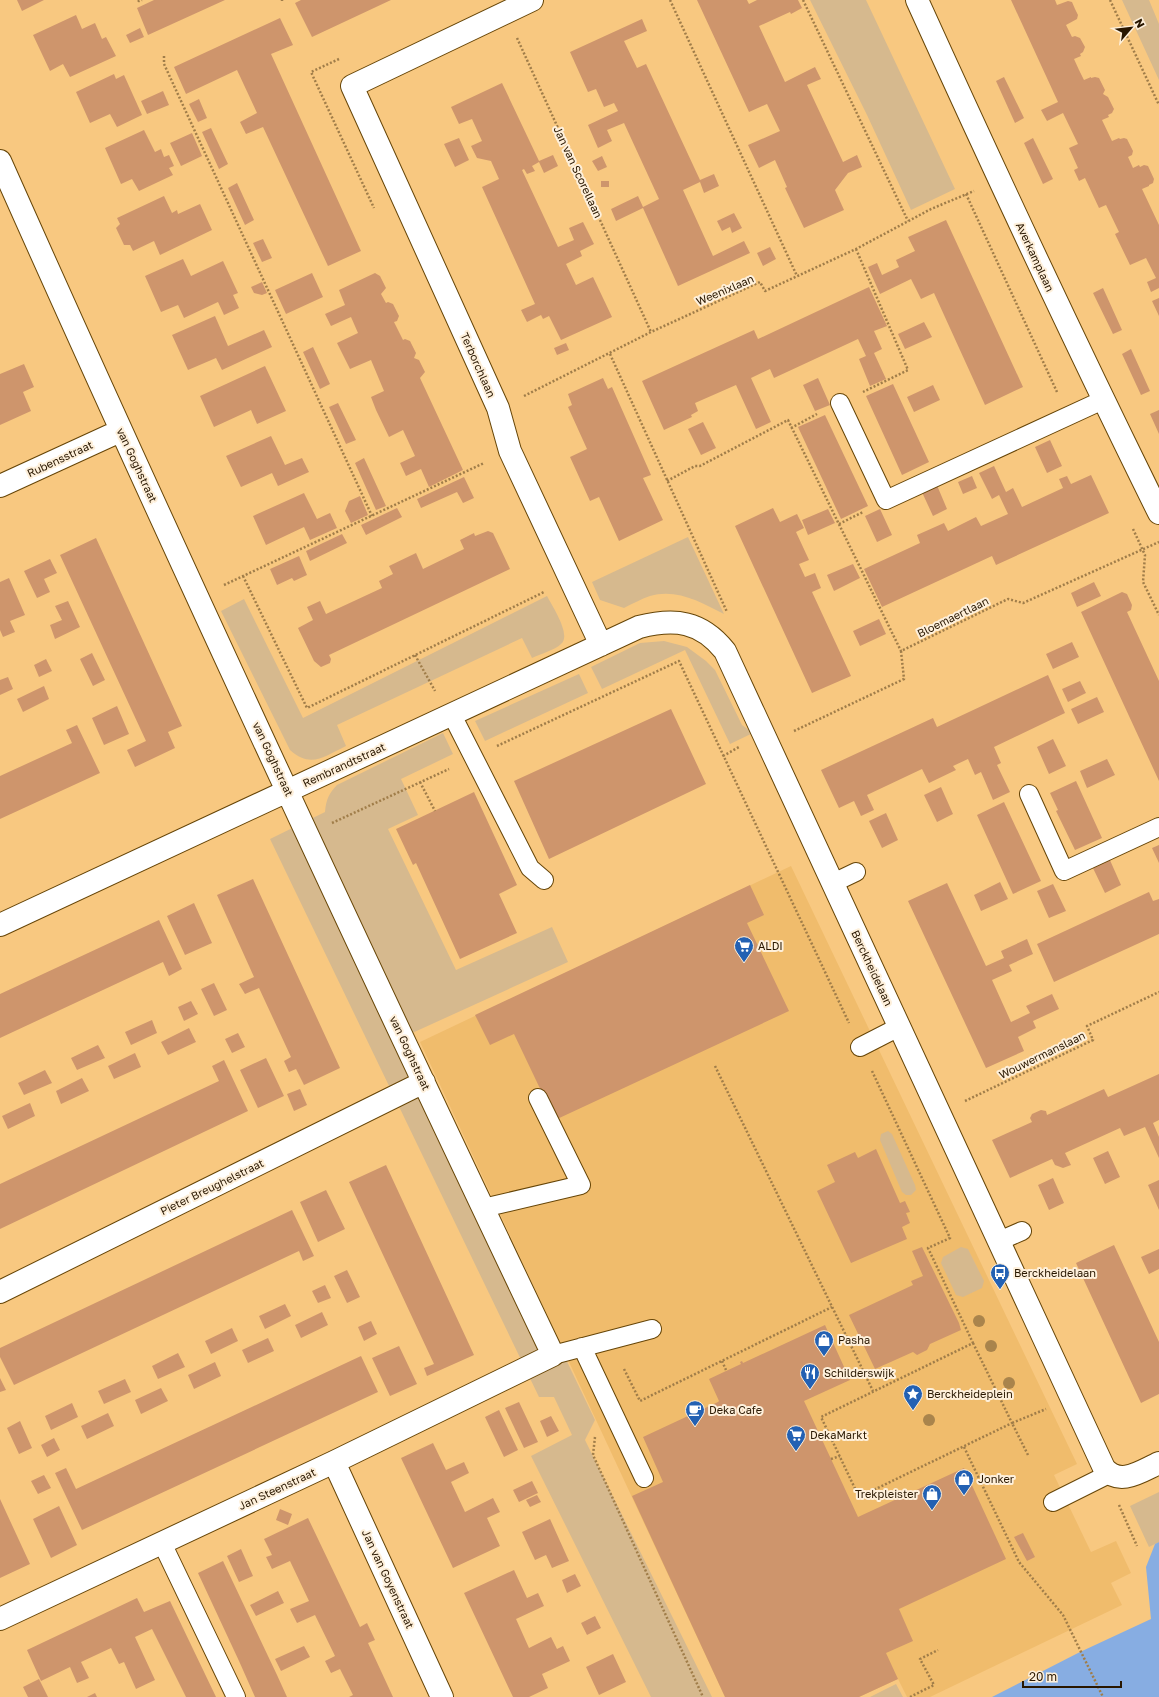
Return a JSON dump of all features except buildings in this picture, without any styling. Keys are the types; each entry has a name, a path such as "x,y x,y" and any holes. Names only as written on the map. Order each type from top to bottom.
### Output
{"street":[{"path":"505,12 532,0"},
{"name":"Averkamplaan","path":"916,0 999,181 1103,400 1159,513"},
{"name":"Terborchlaan","path":"505,12 352,86 498,408 510,451 601,645"},
{"name":"van Goghstraat","path":"0,161 120,431 308,835 553,1354"},
{"name":"Rubensstraat","path":"0,486 120,431"},
{"name":"Berckheidelaan","path":"601,645 639,627 657,622 678,623 696,627 706,632 716,640 725,651 1074,1405 1104,1468 1114,1476"},
{"name":"Rembrandtstraat","path":"0,925 601,645"},
{"name":"Pieter Breughelstraat","path":"0,1292 424,1082"},
{"name":"Jan Steenstraat","path":"0,1619 334,1462 553,1354"},
{"name":"Jan van Goyenstraat","path":"334,1462 442,1697"},
{"path":"1114,1476 1131,1476 1159,1463"}],"lane":[{"path":"840,403 886,500 1103,400"},
{"path":"452,715 530,868 544,880"},
{"path":"1029,794 1064,871 1159,827"},
{"path":"833,883 856,872"},
{"path":"860,1047 899,1027"},
{"path":"483,1208 581,1185 538,1098"},
{"path":"999,1241 1022,1231"},
{"path":"553,1354 652,1330"},
{"path":"582,1347 644,1478"},
{"path":"1052,1502 1114,1476"},
{"path":"162,1543 236,1697"}],"path":[{"path":"138,0 142,0"},
{"path":"670,0 797,276"},
{"path":"803,0 908,221"},
{"path":"1110,0 1159,105"},
{"name":"Jan van Scorellaan","path":"505,12 651,332"},
{"path":"164,56 164,64 372,516"},
{"name":"Weenixlaan","path":"498,408 610,354 651,332 760,282 765,291 856,249 931,209 999,181"},
{"path":"791,428 908,370 856,249"},
{"path":"610,354 730,618"},
{"path":"667,480 695,466 700,466 788,420 901,651 904,679 792,732"},
{"path":"198,597 510,451"},
{"name":"Bloemaertlaan","path":"901,651 1008,600 1023,603 1159,542"},
{"path":"243,576 307,708 565,581 572,582"},
{"path":"415,655 443,708 452,715"},
{"path":"308,835 679,661 950,1238 928,1248 1028,1455"},
{"path":"420,782 435,811"},
{"name":"Wouwermanslaan","path":"958,1104 1093,1040 1087,1026 1159,992"},
{"path":"715,1066 873,1391"},
{"path":"610,1340 640,1401 832,1306"},
{"path":"973,1343 821,1417 859,1497 1012,1423"},
{"path":"722,1361 726,1370"},
{"path":"595,1434 593,1455 703,1697"},
{"path":"964,1447 1019,1562 1063,1615 1103,1697"},
{"path":"831,1459 840,1456"},
{"path":"1114,1476 1113,1493 1136,1546"},
{"path":"910,1697 934,1686 920,1659 938,1650"}],"shaded area":[{"path":"810,0 866,0 955,189 911,210 867,115"},
{"path":"1122,0 1149,0 1159,24 1159,80"},
{"path":"688,537 724,614 697,601 679,595 660,594 650,596 624,608 600,600 592,582"},
{"path":"547,596 563,627 564,640 561,644 532,658 522,638 337,725 346,746 325,757 311,760 298,756 290,750 221,611 244,599 303,718"},
{"path":"664,641 687,647 706,661 715,670 742,725 753,733 730,744 685,650 602,689 591,667 640,643"},
{"path":"579,674 588,693 485,741 475,721"},
{"path":"443,733 453,754 401,779 418,815 388,829 456,970 552,927 568,962 410,1034 595,1420 585,1440 712,1697 651,1697 531,1456 572,1435 554,1397 539,1397 270,839 325,812 328,797 337,785"},
{"path":"791,866 1077,1464 1054,1475 1091,1552 1116,1541 1131,1573 1111,1583 1122,1605 930,1697 907,1697 898,1679 859,1697 725,1697 420,1042"},
{"path":"888,1131 892,1134 915,1185 916,1190 911,1195 906,1195 902,1192 880,1140 881,1134"},
{"path":"961,1247 968,1249 984,1281 982,1288 963,1297 956,1295 941,1263 943,1257"},
{"path":"1159,1492 1159,1542 1149,1547 1130,1506"},
{"path":"896,1684 903,1697 870,1697"}],"water":[{"path":"1159,1542 1159,1697 992,1697 1080,1652 1151,1619 1146,1567 1155,1544"}],"place":[{"name":"ALDI","path":"744,963"},
{"name":"Berckheidelaan","path":"1000,1290"},
{"name":"Pasha","path":"824,1357"},
{"name":"Schilderswijk","path":"810,1390"},
{"name":"Berckheideplein","path":"913,1411"},
{"name":"Deka Cafe","path":"695,1427"},
{"name":"DekaMarkt","path":"796,1452"},
{"name":"Jonker","path":"964,1496"},
{"name":"Trekpleister","path":"932,1511"}]}
